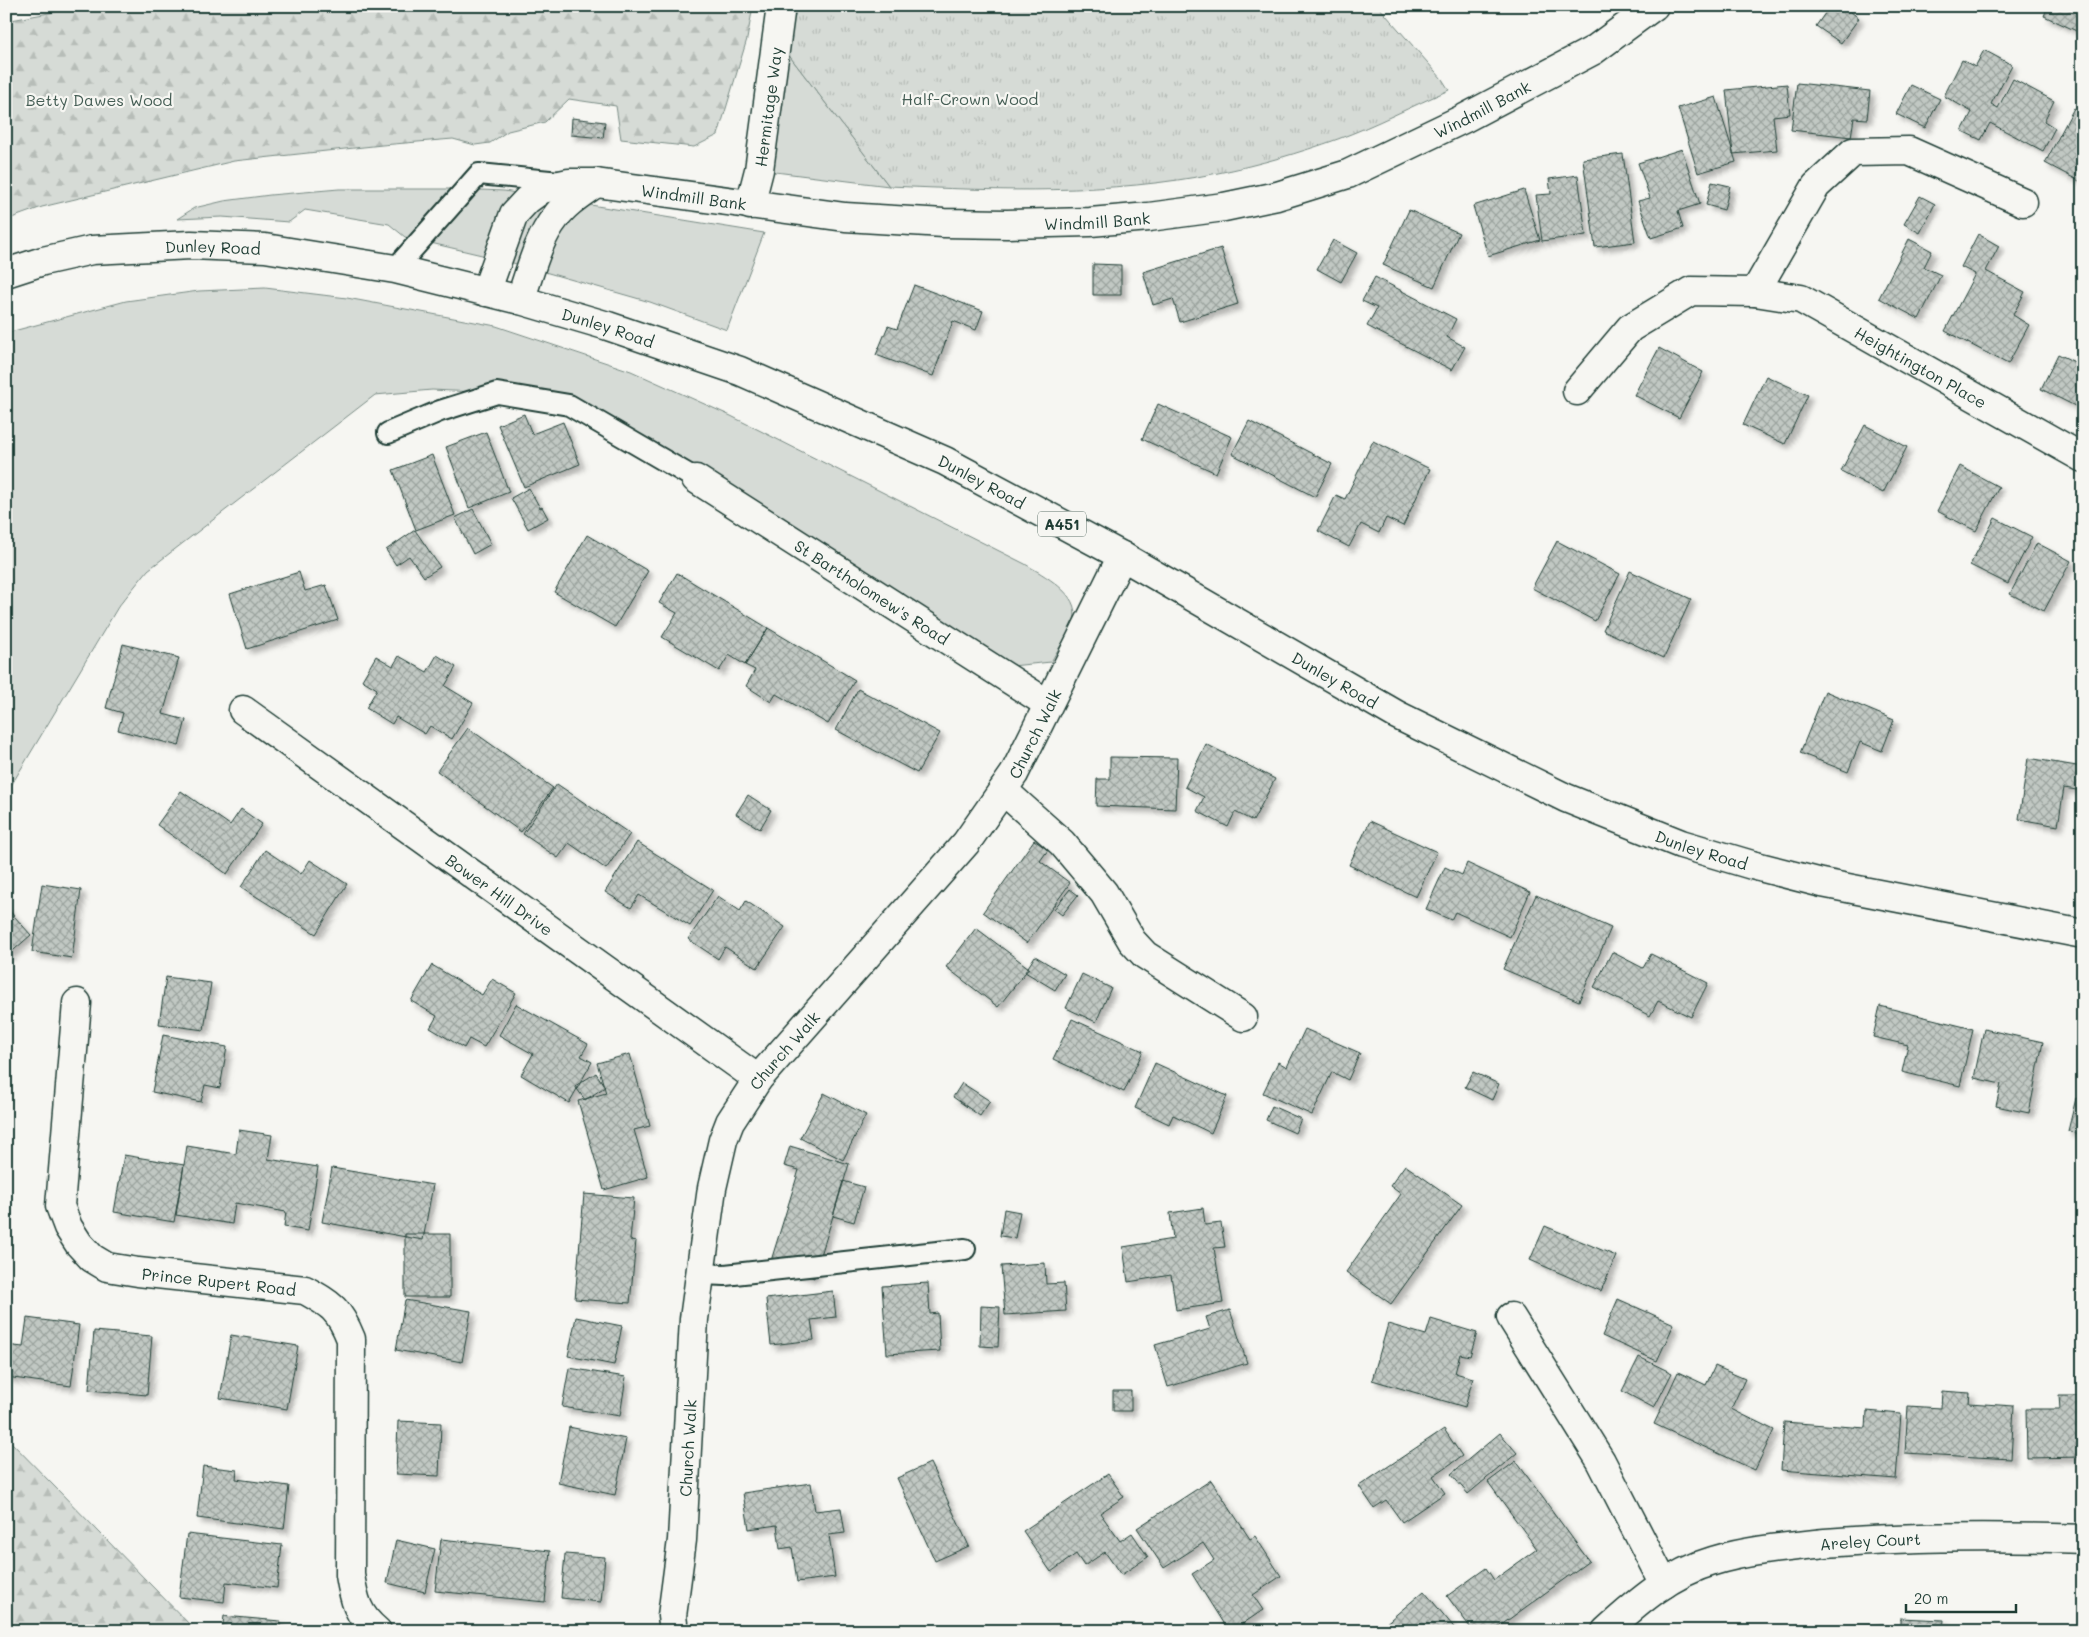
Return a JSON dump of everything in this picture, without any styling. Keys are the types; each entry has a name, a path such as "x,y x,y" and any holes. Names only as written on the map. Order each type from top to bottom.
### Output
{"street":[{"name":"Hermitage Way","path":"750,205 759,170 781,6"},
{"name":"Windmill Bank","path":"486,292 514,214 527,200 542,189 569,183 596,183 845,217 944,223 1007,224 1149,217 1277,196 1348,174 1465,118 1594,50 1654,6"},
{"path":"1755,292 1816,186 1853,152 1909,151 2023,202"},
{"path":"520,300 545,233 555,216 596,183"},
{"name":"Dunley Road","path":"6,273 43,261 92,250 191,245 265,248 396,270 520,300 608,326 740,372 945,461 1122,556 1397,714 1566,798 1681,844 1822,883 2083,934"},
{"name":"Heightington Place","path":"1577,391 1630,328 1691,291 1755,292 1801,299 2083,458"},
{"name":"St Bartholomew's Road","path":"696,479 1048,704"},
{"name":"Church Walk","path":"674,1631 672,1616 682,1540 694,1319 712,1188 723,1140 740,1105 758,1079 966,843 1014,774 1122,556"},
{"name":"Bower Hill Drive","path":"243,710 758,1079"},
{"path":"1003,790 1062,844 1104,893 1132,941 1145,954 1243,1017"},
{"name":"Prince Rupert Road","path":"77,1003 60,1206 68,1227 79,1244 92,1258 107,1267 304,1290 326,1301 342,1317 351,1339 350,1575 355,1605 377,1631"},
{"path":"1511,1317 1601,1461 1664,1584"},
{"name":"Areley Court","path":"1606,1631 1635,1605 1664,1584 1713,1561 1774,1548 1853,1541 1986,1536 2083,1539"}],"lane":[{"path":"396,270 480,174 569,183"},
{"path":"388,433 440,411 497,394 569,405 696,479"},
{"path":"700,1274 725,1275 965,1249"}],"green space":[{"name":"Betty Dawes Wood","path":"86,6 753,6 747,39 718,135 694,147 621,139 616,106 569,99 545,122 508,131 490,143 475,145 453,139 234,161 42,207 6,220 6,21"},
{"name":"Half-Crown Wood","path":"781,6 1378,6 1442,79 1449,90 1338,139 1278,158 1218,173 1136,185 1054,190 889,186 778,41"},
{"path":"778,41 889,186 759,170"},
{"path":"339,189 504,191 764,233 727,330 650,302 499,259 405,237 389,224 305,210 289,222 222,217 177,219 194,208 224,201"},
{"path":"265,288 347,298 496,326 631,371 731,416 1025,564 1059,586 1066,594 1072,602 1075,611 1072,625 1051,662 992,668 569,405 497,393 432,390 375,395 148,570 118,607 6,794 6,333 126,301 199,291"},
{"path":"6,1437 196,1631 6,1631"}],"building":[{"path":"1830,6 1843,6 1859,18 1841,43 1816,26"},
{"path":"2048,6 2083,6 2083,34 2044,16"},
{"path":"1984,50 2012,65 1991,104 1998,108 2013,79 2054,101 2044,121 2055,128 2043,151 1990,123 1981,140 1962,131 1972,112 1944,96 1962,60 1975,67"},
{"path":"1797,83 1870,91 1867,119 1854,118 1851,137 1791,130"},
{"path":"1787,84 1790,114 1773,116 1777,150 1733,154 1726,90"},
{"path":"1911,85 1940,99 1925,128 1896,114"},
{"path":"1716,97 1736,162 1698,173 1678,108"},
{"path":"2074,108 2083,113 2083,183 2045,163"},
{"path":"572,118 605,122 603,138 571,135"},
{"path":"1682,149 1700,204 1678,211 1683,228 1651,238 1638,201 1650,198 1638,163"},
{"path":"1623,154 1635,242 1595,247 1583,159"},
{"path":"1578,175 1586,235 1542,241 1536,195 1551,194 1549,179"},
{"path":"1712,182 1730,186 1724,210 1706,205"},
{"path":"1524,190 1540,240 1488,256 1473,206"},
{"path":"1920,196 1935,204 1920,233 1904,224"},
{"path":"1409,210 1459,233 1434,287 1383,265"},
{"path":"1978,234 1999,246 1986,271 2025,292 2013,315 2029,325 2008,364 1945,331 1975,274 1961,267"},
{"path":"1909,239 1932,251 1924,267 1941,275 1919,319 1879,298"},
{"path":"1333,240 1357,253 1341,282 1317,269"},
{"path":"1221,248 1238,304 1180,322 1173,299 1153,305 1143,272"},
{"path":"1093,264 1121,265 1121,295 1093,295"},
{"path":"1375,277 1456,319 1447,337 1465,347 1452,370 1367,326 1377,308 1362,301"},
{"path":"914,285 983,311 976,330 953,321 933,376 876,355 888,326 897,329"},
{"path":"1659,348 1703,372 1679,418 1634,395"},
{"path":"2058,354 2083,366 2083,410 2041,389"},
{"path":"1766,376 1808,395 1785,444 1743,425"},
{"path":"1158,404 1232,437 1216,473 1142,439"},
{"path":"524,414 532,434 563,422 580,464 524,487 498,425"},
{"path":"1249,421 1332,464 1315,497 1232,454"},
{"path":"1865,425 1907,447 1883,493 1841,471"},
{"path":"486,432 509,492 469,508 446,447"},
{"path":"1373,441 1430,469 1403,526 1386,518 1379,533 1361,524 1349,547 1318,531 1336,495 1345,499"},
{"path":"432,455 455,515 416,530 393,470"},
{"path":"1960,466 1999,487 1976,531 1937,511"},
{"path":"529,488 548,518 528,529 511,498"},
{"path":"473,509 491,544 473,554 455,518"},
{"path":"1995,518 2032,537 2008,584 1970,565"},
{"path":"415,530 440,567 424,577 409,556 396,565 386,550"},
{"path":"587,535 648,571 615,627 554,592"},
{"path":"1557,541 1620,574 1595,621 1532,588"},
{"path":"2037,543 2071,561 2044,611 2010,594"},
{"path":"1630,571 1691,599 1664,658 1603,630"},
{"path":"299,572 305,591 326,585 338,620 247,649 230,594"},
{"path":"677,573 768,628 745,665 729,655 719,671 662,637 677,613 659,603"},
{"path":"768,628 855,680 828,724 776,694 771,702 746,686 755,670 745,665"},
{"path":"123,644 179,658 163,714 186,720 179,746 118,730 123,713 106,708"},
{"path":"437,655 456,667 445,686 473,703 452,739 430,726 425,734 396,717 392,724 366,708 377,689 362,680 376,656 393,666 399,656 427,672"},
{"path":"858,689 940,733 917,773 836,730"},
{"path":"1825,691 1894,720 1882,751 1860,742 1848,772 1800,753"},
{"path":"468,728 553,788 521,832 437,771"},
{"path":"1206,744 1275,779 1253,821 1235,812 1228,827 1197,811 1204,797 1185,787"},
{"path":"1110,757 1177,758 1175,809 1096,806 1097,779 1110,779"},
{"path":"2028,758 2083,767 2083,791 2064,788 2058,826 2019,819"},
{"path":"557,784 630,834 606,869 569,843 558,858 523,834"},
{"path":"181,791 230,825 241,809 262,824 227,874 157,825"},
{"path":"748,795 771,810 760,829 736,814"},
{"path":"1370,821 1437,852 1416,897 1349,865"},
{"path":"1034,840 1048,850 1040,861 1070,883 1027,943 983,912"},
{"path":"637,842 713,890 690,926 639,895 631,908 605,892"},
{"path":"265,850 301,874 310,860 347,884 316,934 241,887"},
{"path":"1467,863 1530,892 1510,937 1455,912 1451,920 1426,909 1445,867 1462,875"},
{"path":"42,884 81,890 72,958 32,952"},
{"path":"1070,889 1078,895 1062,915 1054,909"},
{"path":"1536,895 1611,928 1579,1001 1503,969"},
{"path":"718,896 740,911 746,901 785,927 757,968 725,947 718,959 688,939"},
{"path":"6,907 31,935 7,956 6,955"},
{"path":"976,928 1029,968 998,1007 946,967"},
{"path":"1612,952 1643,968 1651,954 1708,983 1691,1017 1658,1001 1650,1016 1594,987"},
{"path":"1035,956 1065,974 1055,990 1025,972"},
{"path":"432,965 482,995 492,979 516,993 484,1047 469,1039 464,1048 430,1028 437,1016 411,1001"},
{"path":"1082,974 1111,988 1096,1022 1066,1008"},
{"path":"166,977 211,983 204,1030 159,1024"},
{"path":"516,1004 588,1044 581,1056 592,1062 569,1103 521,1075 533,1054 499,1035"},
{"path":"1880,1006 1973,1029 1960,1086 1902,1072 1908,1045 1873,1037"},
{"path":"1072,1019 1143,1051 1124,1092 1053,1059"},
{"path":"1305,1029 1360,1053 1348,1080 1332,1072 1312,1115 1263,1093 1278,1062 1287,1067"},
{"path":"1984,1029 2043,1042 2029,1113 1996,1106 2001,1084 1974,1078"},
{"path":"163,1035 227,1047 220,1088 205,1085 201,1102 152,1092"},
{"path":"630,1054 650,1126 634,1130 648,1177 604,1190 578,1101 606,1093 597,1063"},
{"path":"1155,1063 1227,1096 1211,1133 1173,1115 1169,1124 1135,1108"},
{"path":"1473,1072 1499,1084 1492,1100 1465,1087"},
{"path":"596,1073 605,1087 585,1100 575,1086"},
{"path":"962,1083 990,1101 980,1116 953,1097"},
{"path":"824,1093 866,1115 843,1160 800,1138"},
{"path":"2076,1098 2083,1100 2083,1135 2068,1131"},
{"path":"1272,1106 1301,1119 1295,1133 1266,1120"},
{"path":"239,1130 272,1135 268,1159 318,1167 308,1231 284,1227 286,1212 235,1203 232,1224 176,1215 187,1146 236,1154"},
{"path":"790,1146 849,1164 814,1278 770,1264 799,1170 784,1166"},
{"path":"124,1155 184,1165 174,1222 114,1212"},
{"path":"1405,1165 1462,1205 1391,1304 1346,1272 1401,1194 1390,1186"},
{"path":"332,1168 433,1185 423,1240 322,1222"},
{"path":"843,1181 864,1187 854,1222 833,1216"},
{"path":"584,1194 634,1198 630,1240 636,1241 630,1303 575,1299"},
{"path":"1203,1208 1205,1225 1221,1223 1225,1247 1214,1248 1223,1303 1176,1310 1171,1275 1128,1282 1123,1247 1173,1239 1170,1213"},
{"path":"1004,1209 1020,1212 1015,1238 1000,1236"},
{"path":"1545,1226 1616,1256 1601,1291 1530,1260"},
{"path":"405,1234 450,1234 450,1297 405,1297"},
{"path":"1045,1263 1046,1284 1064,1283 1066,1311 1005,1315 1001,1266"},
{"path":"928,1283 930,1314 938,1313 940,1351 887,1354 882,1286"},
{"path":"833,1291 836,1317 811,1320 814,1340 771,1345 766,1299"},
{"path":"1618,1299 1674,1324 1657,1361 1602,1336"},
{"path":"405,1300 471,1311 462,1362 396,1350"},
{"path":"981,1306 1000,1307 998,1347 980,1346"},
{"path":"1230,1310 1247,1363 1168,1387 1155,1345 1210,1329 1206,1317"},
{"path":"576,1317 622,1326 614,1365 568,1356"},
{"path":"27,1318 79,1325 71,1386 6,1377 6,1345 23,1347"},
{"path":"1431,1319 1477,1333 1470,1356 1460,1354 1455,1373 1473,1378 1465,1407 1372,1380 1388,1324 1426,1335"},
{"path":"94,1331 152,1336 147,1395 89,1390"},
{"path":"231,1335 298,1346 287,1409 220,1398"},
{"path":"1639,1357 1672,1373 1654,1408 1622,1391"},
{"path":"1715,1366 1745,1379 1731,1409 1774,1430 1755,1470 1654,1424 1678,1372 1706,1385"},
{"path":"569,1368 626,1377 620,1416 562,1407"},
{"path":"1113,1391 1131,1391 1131,1411 1113,1411"},
{"path":"1942,1391 1970,1393 1969,1403 2014,1406 2011,1459 1905,1453 1908,1406 1941,1408"},
{"path":"2059,1396 2083,1396 2083,1457 2027,1458 2026,1409 2060,1409"},
{"path":"1867,1411 1901,1414 1896,1479 1781,1470 1784,1422 1866,1428"},
{"path":"398,1421 441,1423 439,1476 396,1474"},
{"path":"569,1427 626,1439 615,1495 558,1483"},
{"path":"1444,1429 1462,1456 1433,1476 1445,1493 1402,1522 1386,1500 1374,1508 1359,1486"},
{"path":"1500,1433 1517,1453 1468,1494 1451,1474"},
{"path":"1516,1461 1589,1561 1493,1631 1473,1631 1447,1596 1486,1568 1494,1580 1537,1549 1488,1482"},
{"path":"930,1463 969,1546 935,1561 897,1478"},
{"path":"203,1466 237,1470 236,1479 289,1486 284,1529 197,1518"},
{"path":"1108,1474 1124,1497 1100,1513 1120,1541 1132,1533 1148,1557 1121,1575 1105,1552 1084,1566 1076,1554 1051,1572 1023,1531"},
{"path":"1211,1480 1250,1539 1255,1536 1281,1576 1253,1595 1263,1610 1232,1631 1228,1631 1192,1574 1214,1560 1203,1543 1164,1568 1137,1528"},
{"path":"811,1483 815,1511 841,1508 845,1533 829,1535 835,1577 797,1582 792,1547 780,1549 777,1525 749,1529 743,1493"},
{"path":"187,1534 282,1545 277,1588 226,1582 224,1602 179,1597"},
{"path":"441,1539 550,1551 545,1602 435,1591"},
{"path":"396,1540 435,1549 425,1592 387,1583"},
{"path":"565,1554 605,1557 601,1602 561,1598"},
{"path":"1424,1591 1457,1631 1377,1631"},
{"path":"224,1616 280,1621 280,1631 222,1631"},
{"path":"1900,1618 1944,1620 1943,1630 1977,1631 1900,1631"},
{"path":"1883,1624 1883,1631 1843,1631 1843,1626"}]}
